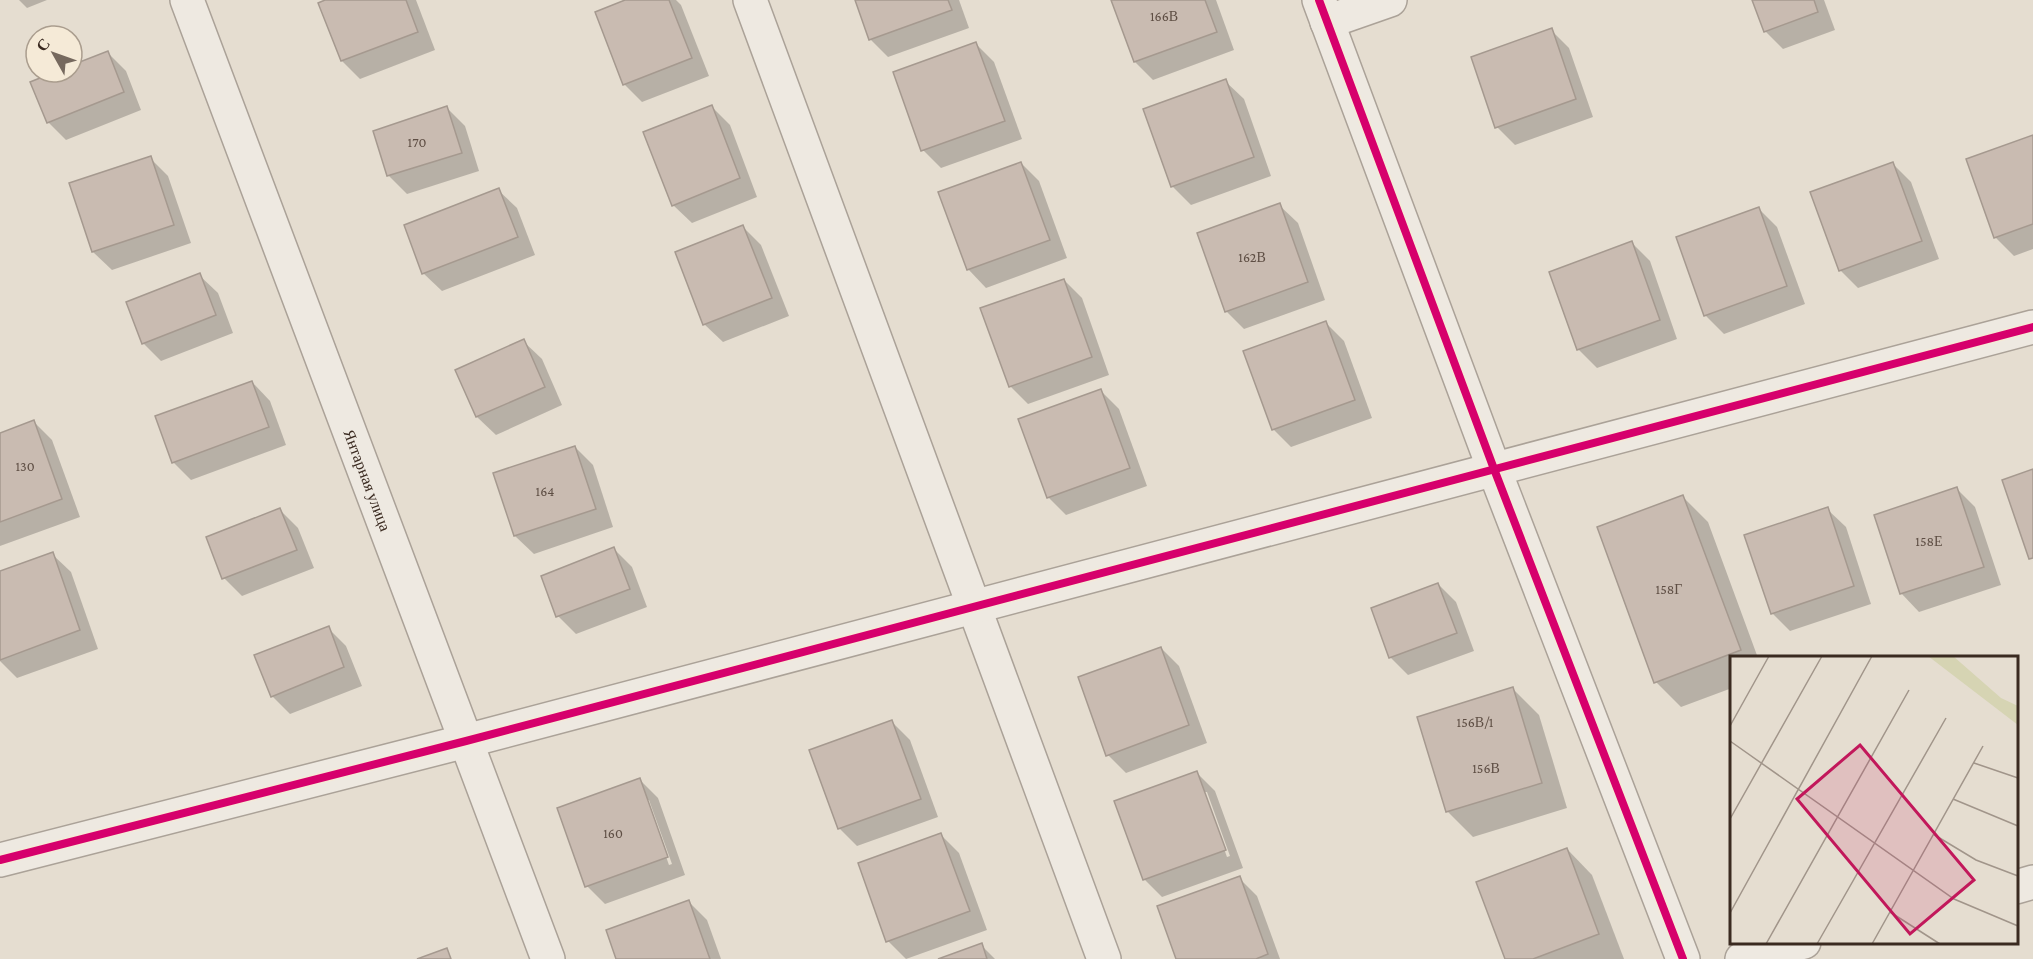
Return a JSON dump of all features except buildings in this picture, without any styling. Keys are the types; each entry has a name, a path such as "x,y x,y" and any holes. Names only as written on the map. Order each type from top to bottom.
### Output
{"street":[{"name":"Янтарная улица","path":"187,0 548,959"},
{"path":"750,0 1104,959"},
{"path":"1390,0 1323,11 1494,469 1683,959"},
{"path":"0,860 466,741 2033,327"},
{"path":"2018,886 2033,882"},
{"path":"1742,959 1797,944"}],"cycle path":[{"path":"1319,0 1494,469 1683,959"},
{"path":"0,860 466,741 2033,327"}]}
